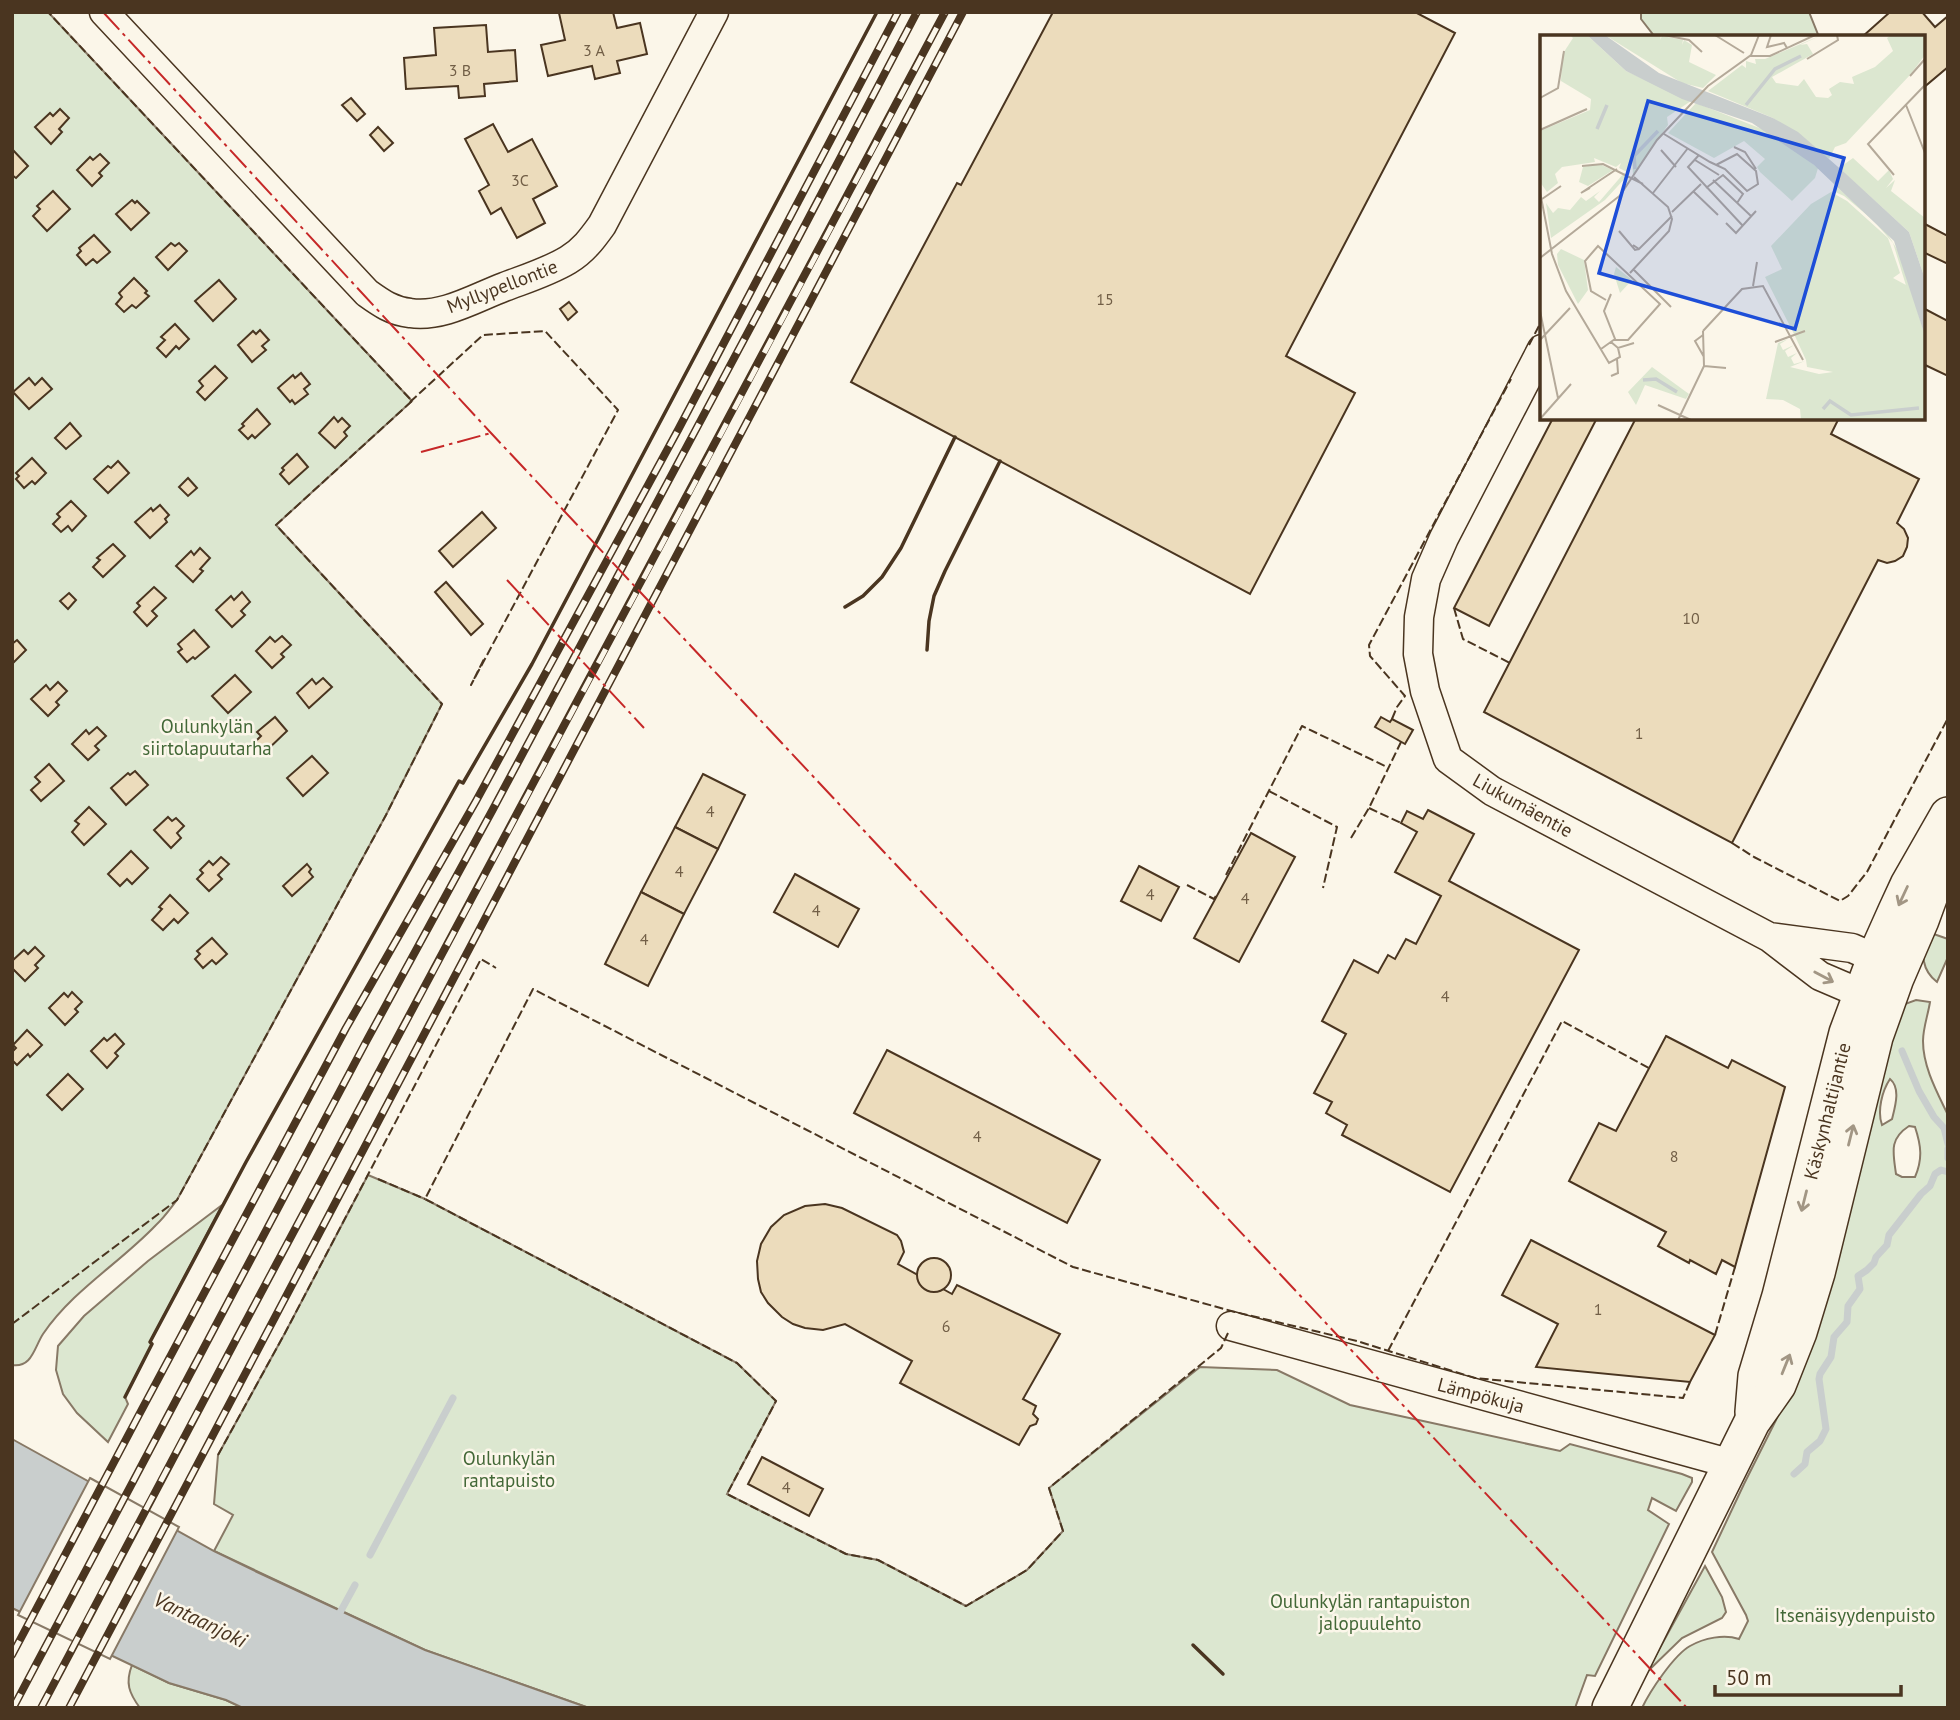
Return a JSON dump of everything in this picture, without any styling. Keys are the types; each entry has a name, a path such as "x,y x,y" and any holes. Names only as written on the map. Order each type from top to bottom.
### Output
{"main road":[{"name":"Käskynhaltijantie","path":"1610,1708 1752,1422 1778,1385 1799,1332 1817,1273 1875,1037 1886,968 1908,885 1948,815"},
{"name":"Käskynhaltijantie","path":"1752,1422 1756,1376 1780,1296 1847,1033 1862,994 1886,968 1921,920 1948,845"}],"street":[{"name":"Myllypellontie","path":"104,12 367,293 385,306 411,313 433,313 547,270 569,260 586,247 602,225 714,12"},
{"name":"Liukumäentie","path":"1540,353 1444,538 1426,579 1419,617 1418,654 1425,691 1448,759 1492,791 1769,937 1819,976 1862,994"},
{"name":"Liukumäentie","path":"1769,937 1852,948 1886,968"},
{"name":"Lämpökuja","path":"1231,1326 1732,1464"}],"green space":[{"name":"Oulunkylän siirtolapuutarha","path":"12,12 48,12 412,401 276,525 442,704 386,815 177,1200 142,1239 68,1304 43,1334 32,1356 19,1365 12,1365"},
{"path":"1641,12 1809,12 1818,35 1653,35 1641,19"},
{"path":"1925,931 1948,939 1948,957 1937,982 1925,965"},
{"name":"Itsenäisyydenpuisto","path":"1916,1000 1930,1002 1923,1041 1925,1060 1948,1115 1948,1708 1642,1708 1663,1674 1690,1646 1721,1637 1739,1639 1748,1621 1712,1552 1776,1420 1798,1366 1890,1025 1905,1004","holes":["1890,1079 1895,1087 1896,1103 1892,1119 1882,1125 1881,1101","1909,1126 1915,1127 1920,1158 1915,1177 1902,1177 1896,1174 1894,1147 1898,1136"]},
{"name":"Oulunkylän rantapuisto","path":"368,1175 425,1199 737,1363 776,1401 727,1494 846,1554 878,1560 966,1606 1027,1570 1063,1531 1049,1488 1200,1367 1277,1370 1350,1405 1560,1451 1570,1444 1682,1474 1692,1478 1692,1482 1676,1511 1652,1498 1648,1510 1669,1524 1595,1676 1587,1675 1575,1708 589,1708 425,1650 214,1551 233,1515 214,1504 218,1455"},
{"path":"222,1205 150,1342 152,1344 125,1397 128,1404 108,1442 77,1413 63,1394 56,1370 58,1346 84,1316 148,1261"},
{"path":"1705,1566 1722,1597 1726,1612 1722,1618 1682,1638 1646,1673"},
{"path":"132,1665 169,1683 226,1700 243,1708 140,1708 129,1688"}],"water":[{"name":"Vantaanjoki","path":"12,1439 257,1572 425,1650 589,1708 243,1708 226,1700 169,1683 12,1608"}],"pier":[{"path":"90,1478 179,1527 110,1659 18,1615"}],"building":[{"path":"613,12 617,28 640,23 647,54 617,61 620,73 595,79 592,66 548,76 541,45 565,40 559,13"},
{"path":"1053,12 1415,12 1455,33 1286,356 1355,393 1250,594 851,382 957,183 961,185"},
{"path":"1890,12 1922,12 1935,27 1948,16 1948,67 1925,86 1925,35 1864,35"},
{"path":"486,25 488,52 515,50 517,81 484,84 485,96 459,98 458,86 406,89 404,58 436,55 434,28"},
{"path":"351,98 365,114 357,121 342,105"},
{"path":"60,109 69,118 59,129 62,132 51,144 35,127 50,113 53,116"},
{"path":"493,124 508,152 532,139 557,186 533,199 545,223 517,238 501,208 491,214 479,191 489,185 465,139"},
{"path":"378,127 393,143 384,151 370,135"},
{"path":"12,149 28,166 16,178 12,175"},
{"path":"100,154 109,163 92,186 77,170 90,157 93,160"},
{"path":"53,191 70,209 47,231 33,216 40,209 37,206"},
{"path":"132,200 135,203 137,201 149,213 131,230 116,214"},
{"path":"1925,224 1948,236 1948,264 1925,253"},
{"path":"94,235 110,252 97,263 93,259 86,265 77,255 81,251 79,248"},
{"path":"171,243 175,246 179,243 187,251 168,270 156,257"},
{"path":"134,278 149,296 136,308 132,305 124,312 116,304 122,297 119,293"},
{"path":"219,280 236,299 213,321 195,301"},
{"path":"569,302 577,312 568,320 560,309"},
{"path":"1925,309 1948,321 1948,376 1925,365"},
{"path":"175,324 189,339 179,349 176,346 166,357 157,348 165,340 161,337"},
{"path":"260,330 269,340 262,346 266,350 252,362 238,345 253,331 256,334"},
{"path":"215,366 227,378 205,400 197,392 203,386 199,381"},
{"path":"301,373 310,384 304,389 308,394 295,404 278,388 293,375 295,378"},
{"path":"29,378 35,385 42,378 52,389 29,409 13,392"},
{"path":"257,409 270,424 255,438 252,435 248,439 239,430"},
{"path":"334,417 338,422 342,418 350,426 344,432 347,436 335,448 319,433"},
{"path":"1552,420 1596,420 1489,626 1454,608"},
{"path":"1635,420 1838,420 1831,434 1919,479 1897,523 1908,538 1903,556 1887,563 1878,560 1732,843 1484,712"},
{"path":"70,423 81,436 66,449 55,438"},
{"path":"297,454 308,467 289,484 280,474 284,470 282,468"},
{"path":"32,458 46,473 35,484 32,481 24,488 16,479 19,476 16,473"},
{"path":"118,461 129,473 108,493 94,479"},
{"path":"188,478 197,488 188,496 179,487"},
{"path":"71,501 86,516 72,531 68,526 61,532 53,524 60,517 57,514"},
{"path":"160,505 169,515 165,519 167,522 150,538 135,522 151,508 153,511"},
{"path":"482,512 496,528 453,567 439,551"},
{"path":"113,544 125,556 103,577 93,567 100,560 97,558"},
{"path":"200,548 210,558 193,582 176,566 191,551 194,555"},
{"path":"446,582 483,624 471,635 435,592"},
{"path":"154,587 166,598 152,611 157,616 147,626 134,612 140,606 137,603"},
{"path":"242,592 250,602 241,611 245,615 232,627 216,610 231,596 234,600"},
{"path":"69,593 76,600 68,609 60,601"},
{"path":"194,630 209,647 187,662 178,652 182,649 178,644"},
{"path":"282,636 291,645 281,654 284,657 272,668 256,651 270,637 275,642"},
{"path":"17,640 26,650 12,664 12,644"},
{"path":"235,675 251,692 228,713 212,696"},
{"path":"323,678 332,687 309,708 297,693 312,679 316,684"},
{"path":"58,682 67,691 56,702 59,705 48,716 31,699 46,685 50,690"},
{"path":"275,717 287,731 265,752 255,742 261,736 257,732"},
{"path":"1381,717 1390,722 1392,719 1413,730 1405,744 1375,727"},
{"path":"97,727 106,736 95,746 99,750 88,760 72,744 86,730 89,734"},
{"path":"312,756 328,773 303,796 287,778"},
{"path":"49,764 64,781 41,801 31,790 40,782 35,777"},
{"path":"135,771 148,785 126,805 111,788 128,773 130,775"},
{"path":"703,774 745,795 718,849 675,827"},
{"path":"89,807 106,824 84,845 72,832 79,824 75,821"},
{"path":"1428,810 1474,834 1449,881 1579,950 1450,1192 1342,1135 1347,1125 1326,1113 1332,1102 1314,1093 1346,1034 1322,1021 1354,960 1378,973 1388,955 1395,959 1406,939 1416,944 1441,896 1395,872 1417,832 1401,823 1407,811 1423,819"},
{"path":"168,817 172,821 176,818 184,826 177,833 181,838 171,848 154,830"},
{"path":"675,827 718,849 684,914 641,892"},
{"path":"1251,833 1295,857 1239,962 1194,938"},
{"path":"131,851 148,868 132,884 127,879 120,886 108,874"},
{"path":"221,857 229,864 218,875 222,879 209,891 197,879 203,873 200,870 209,861 213,865"},
{"path":"307,864 313,877 292,896 283,886"},
{"path":"1139,866 1179,887 1161,921 1121,901"},
{"path":"795,874 859,909 838,947 774,912"},
{"path":"641,892 684,914 648,986 605,964"},
{"path":"170,895 188,913 178,923 174,919 163,930 152,920"},
{"path":"212,938 227,954 216,964 212,960 203,968 195,959 200,954 197,951"},
{"path":"35,947 44,956 35,965 38,968 25,981 12,968 12,961 24,950 28,954"},
{"path":"72,992 82,1002 75,1009 78,1012 65,1025 49,1008 64,993 68,997"},
{"path":"27,1030 42,1045 17,1065 12,1060 12,1052 16,1048 13,1045"},
{"path":"115,1034 124,1044 115,1053 118,1056 107,1068 91,1051 104,1038 107,1041"},
{"path":"1666,1036 1728,1068 1732,1060 1785,1087 1735,1267 1722,1260 1716,1274 1658,1246 1666,1232 1569,1181 1599,1123 1616,1131"},
{"path":"887,1050 1100,1160 1067,1223 854,1113"},
{"path":"68,1074 83,1089 62,1110 47,1095"},
{"path":"825,1204 842,1208 897,1235 904,1252 898,1264 952,1294 957,1285 1060,1334 1023,1399 1036,1406 1033,1414 1038,1419 1036,1424 1030,1426 1019,1445 900,1383 912,1361 845,1324 823,1330 793,1324 768,1303 761,1292 758,1279 757,1261 761,1244 771,1227 784,1215 805,1206"},
{"path":"1531,1240 1715,1335 1690,1382 1536,1367 1558,1324 1502,1295"},
{"path":"934,1258 946,1263 951,1275 946,1287 934,1292 922,1287 917,1275 922,1263"},
{"path":"762,1457 823,1489 809,1516 748,1484"}],"waterway":[{"path":"1902,1051 1919,1091 1934,1117 1944,1128 1948,1144"},
{"path":"1948,1149 1948,1158"},
{"path":"1794,1474 1805,1464 1807,1452 1820,1441 1826,1429 1820,1374 1831,1357 1834,1337 1847,1322 1848,1306 1860,1289 1858,1276 1874,1263 1887,1245 1889,1235 1930,1186 1935,1174 1941,1170 1948,1172"},
{"path":"370,1555 453,1398"},
{"path":"337,1618 355,1585"}],"railway":[{"path":"12,1655 346,1028 476,801 678,430 898,12"},
{"path":"13,1708 917,12"},
{"path":"41,1708 945,12"},
{"path":"69,1708 963,12"}],"fence":[{"path":"12,1324 177,1200 386,815 442,704 276,525 412,401 48,12"},
{"path":"1529,345 1540,324"},
{"path":"410,402 483,335 545,331 618,410 471,685 484,659"},
{"path":"1392,719 1405,696 1370,656 1369,645 1511,379"},
{"path":"1454,608 1463,639 1510,663"},
{"path":"1732,843 1840,901 1848,896 1867,872 1948,718"},
{"path":"1226,875 1302,726 1387,767"},
{"path":"1351,838 1369,808 1401,742"},
{"path":"1269,791 1337,827 1323,888"},
{"path":"1369,808 1401,823"},
{"path":"1187,885 1214,899 1217,894"},
{"path":"218,1455 481,959 496,968"},
{"path":"1228,1333 1221,1348 1049,1488 1063,1531 1027,1570 966,1606 878,1560 846,1554 727,1494 776,1401 737,1363 425,1199 533,989 1073,1267 1235,1312 1357,1341 1475,1378 1683,1398 1690,1382"},
{"path":"1388,1351 1562,1021 1649,1068"},
{"path":"378,1179 425,1199"},
{"path":"1715,1335 1735,1267"}],"wall":[{"path":"125,1397 152,1344 150,1342 246,1162 459,781 463,783 532,664 877,12"},
{"path":"845,607 863,596 882,577 901,548 955,437"},
{"path":"927,650 934,596 1000,461"},
{"path":"1193,1645 1223,1674"}],"power":[{"path":"103,12 491,433 1687,1708"},
{"path":"421,452 491,433"},
{"path":"507,580 644,728"}],"park label":[{"name":"Oulunkylän rantapuiston jalopuulehto","path":"1370,1612"}]}
